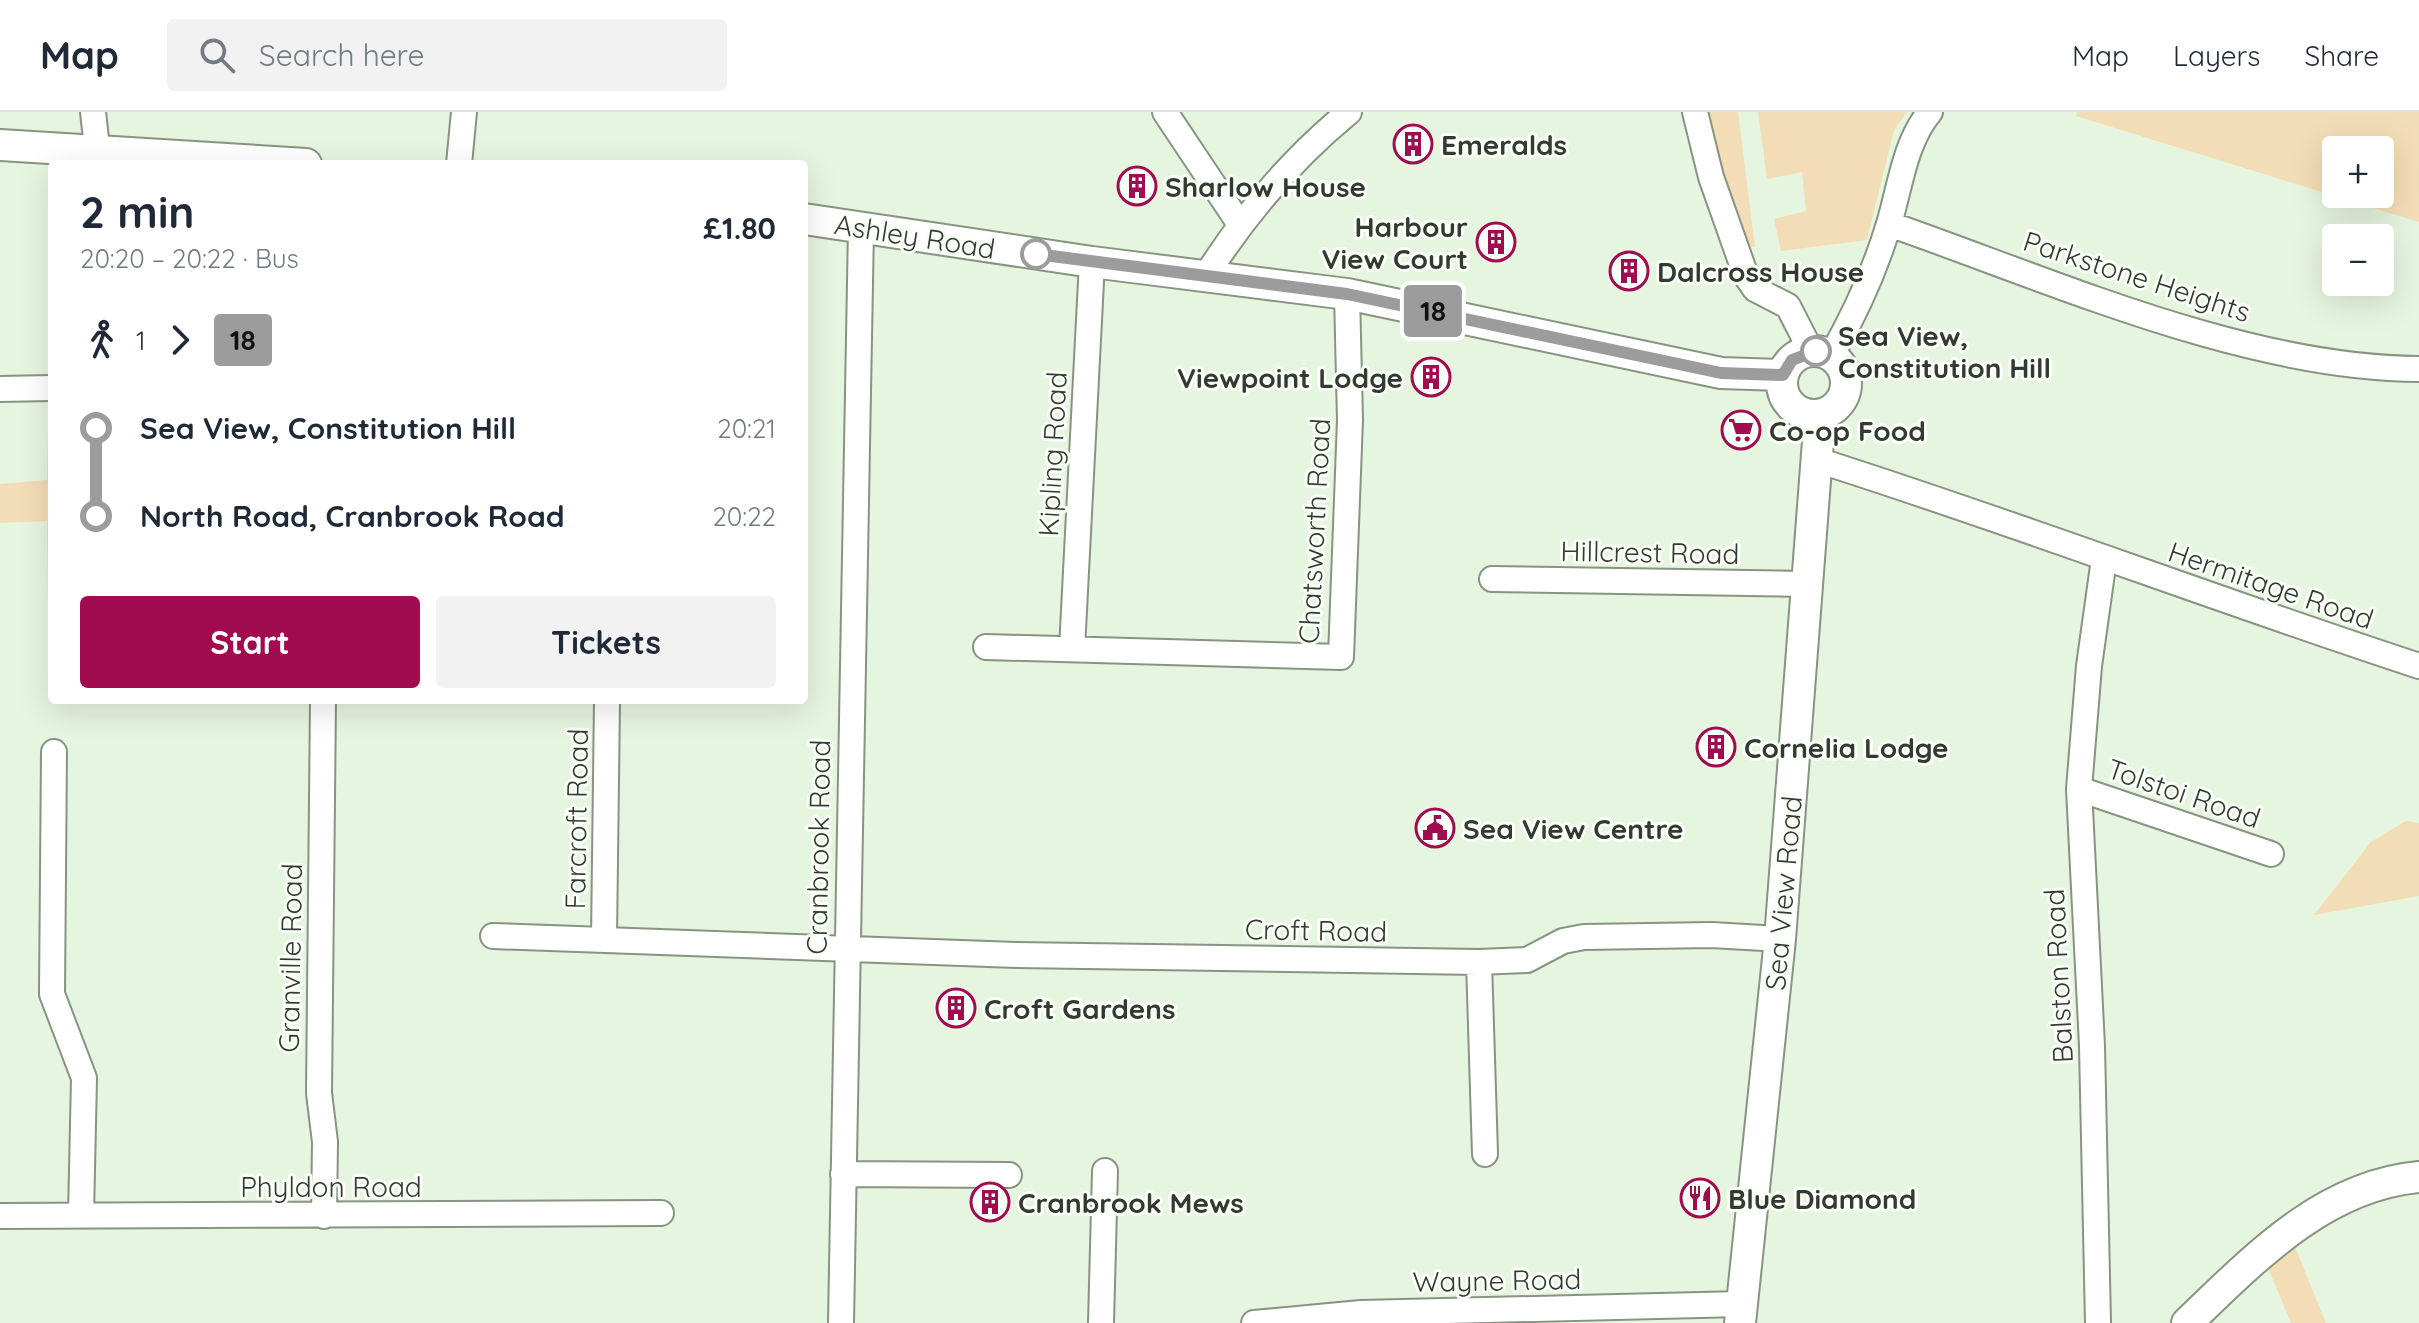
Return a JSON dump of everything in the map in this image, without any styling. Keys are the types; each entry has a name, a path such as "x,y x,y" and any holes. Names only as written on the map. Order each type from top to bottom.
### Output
{"main road":[{"path":"0,145 97,148 254,160"},
{"name":"Ashley Road","path":"808,220 1092,262 1207,274 1347,294 1695,369 1783,375"},
{"path":"1821,354 1839,363 1846,384 1839,404 1820,415 1802,413 1793,408 1783,393 1783,375 1792,360 1821,354"},
{"name":"Sea View Road","path":"1741,1314 1780,939 1820,415"},
{"path":"2187,1323 2264,1250 2325,1207 2366,1189 2419,1177"}],"street":[{"path":"93,112 97,148"},
{"path":"459,160 464,112"},
{"path":"1165,112 1239,223"},
{"path":"1207,274 1239,223 1321,135 1349,112"},
{"path":"1695,112 1711,177 1746,276 1755,289 1788,306 1821,354 1858,309 1889,224 1906,160 1922,122 1930,112"},
{"name":"Parkstone Heights","path":"1889,224 2201,334 2371,368 2419,369"},
{"name":"Cranbrook Road","path":"841,1323 861,228"},
{"name":"Kipling Road","path":"1072,649 1092,262"},
{"name":"Chatsworth Road","path":"986,647 1341,657 1350,420 1347,294"},
{"path":"0,389 48,388"},
{"name":"Hermitage Road","path":"1817,460 2003,519 2104,559 2419,666"},
{"name":"Balston Road","path":"2098,1323 2092,1046 2079,789 2093,627 2104,559"},
{"name":"Hillcrest Road","path":"1492,579 1807,584"},
{"name":"Granville Road","path":"323,704 319,1093 325,1142 324,1216"},
{"name":"Farcroft Road","path":"604,939 607,704"},
{"path":"54,752 52,994 84,1078 81,1215"},
{"name":"Tolstoi Road","path":"2079,789 2271,854"},
{"name":"Croft Road","path":"846,948 1016,955 1479,962 1527,960 1563,941 1584,937 1712,935 1780,939"},
{"name":"Farcroft Road","path":"493,936 846,948"},
{"path":"1479,962 1485,1154"},
{"path":"1101,1323 1105,1171"},
{"path":"843,1174 1009,1175"},
{"name":"Phyldon Road","path":"0,1216 661,1213"},
{"name":"Wayne Road","path":"1254,1323 1361,1313 1741,1314"}],"shaded area":[{"path":"1695,112 1738,112 1755,247 1736,249"},
{"path":"1758,112 1907,112 1894,130 1867,240 1781,251 1774,219 1806,211 1802,172 1767,179"},
{"path":"2077,112 2419,112 2419,222 2374,208 2394,208 2394,136 2322,136 2322,192 2076,116"},
{"path":"48,428 48,604 47,521 0,523 0,484 47,480"},
{"path":"2406,821 2419,823 2419,896 2314,915 2371,842"},
{"path":"2295,1247 2326,1323 2291,1323 2268,1268"}],"bus line":[{"name":"18","path":"1036,254 1347,294 1721,373 1783,375 1786,366 1799,354 1816,351"}],"place":[{"name":"Emeralds","path":"1413,144"},
{"name":"Sharlow House","path":"1137,186"},
{"name":"Harbour View Court","path":"1496,242"},
{"name":"Dalcross House","path":"1629,271"},
{"name":"Sea View, Constitution Hill","path":"1816,351"},
{"name":"Viewpoint Lodge","path":"1431,377"},
{"name":"Co-op Food","path":"1741,430"},
{"name":"Cornelia Lodge","path":"1716,747"},
{"name":"Sea View Centre","path":"1435,828"},
{"name":"Croft Gardens","path":"956,1008"},
{"name":"Blue Diamond","path":"1700,1198"},
{"name":"Cranbrook Mews","path":"990,1202"}]}
